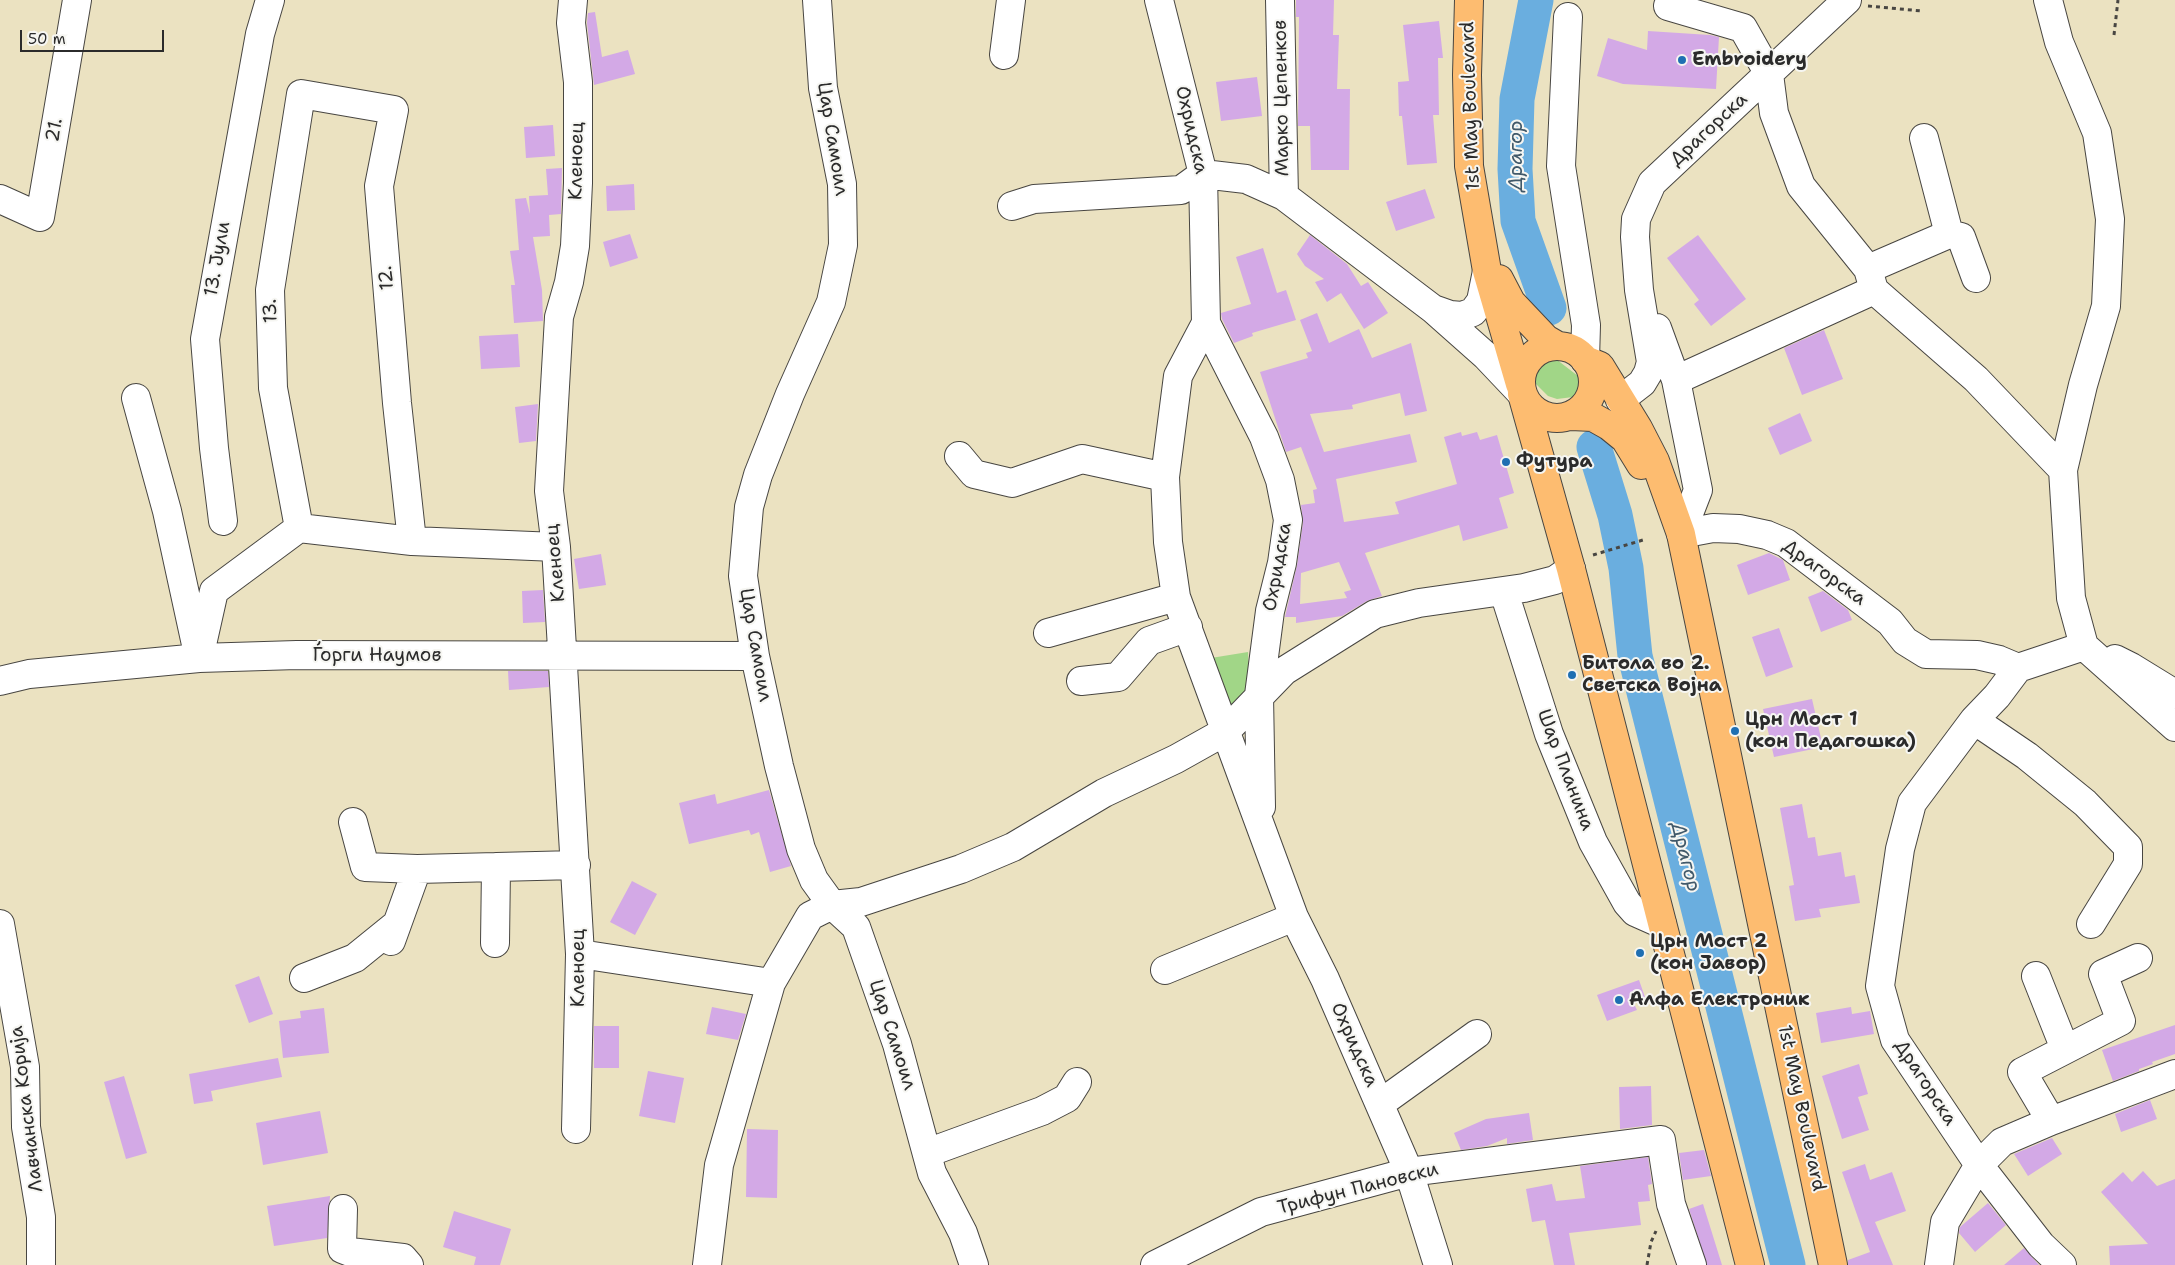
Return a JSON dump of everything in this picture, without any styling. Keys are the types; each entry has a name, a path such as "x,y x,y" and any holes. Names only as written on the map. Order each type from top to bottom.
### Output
{"main road":[{"name":"1st May Boulevard","path":"1469,0 1467,75 1469,166 1487,271 1521,389 1582,562 1662,924 1750,1265"},
{"name":"1st May Boulevard","path":"1476,212 1495,272 1511,302 1546,339 1558,346 1568,348 1593,363 1620,400 1654,457 1681,534 1833,1265"},
{"path":"1521,389 1521,372 1527,361 1535,352 1546,347 1558,346"},
{"path":"1571,416 1581,410 1592,391 1591,369 1593,363"},
{"name":"1st May Boulevard","path":"1521,389 1528,404 1536,413 1548,418 1560,419 1571,416 1593,417 1609,426 1624,438 1641,465 1661,508 1681,534"}],"street":[{"name":"21.","path":"0,198 40,217 78,0"},
{"name":"13. Јули","path":"223,521 214,448 205,339 258,44 270,0"},
{"name":"Кленоец","path":"573,0 571,23 578,82 578,182 574,246 558,327 549,491 556,546 580,954 576,1129"},
{"name":"Цар Самоил","path":"816,0 823,88 842,184 843,245 831,302 790,394 758,475 749,507 743,576 755,656 779,766 801,849 814,880 832,905 856,927 897,1044 932,1173 963,1233 974,1265"},
{"path":"1004,55 1011,0"},
{"name":"Охридска","path":"1159,0 1203,174 1206,323 1264,437 1280,480 1286,507 1287,538 1270,611 1259,695 1262,828"},
{"name":"Марко Цепенков","path":"1280,0 1284,196"},
{"path":"2048,0 2059,42 2097,133 2110,220 2106,306 2083,385 2062,470 2070,598 2084,646 2175,727"},
{"name":"Драгорска","path":"1620,400 1642,383 1648,373 1650,362 1639,290 1635,245 1636,219 1652,183 1845,2"},
{"path":"1668,6 1743,28 1769,74 1774,113 1801,186 1871,280 1976,379 2062,470"},
{"path":"1568,17 1561,166 1593,363"},
{"name":"13.","path":"298,528 273,388 270,290 301,94"},
{"name":"12.","path":"301,94 394,110 379,186 397,403 412,541"},
{"path":"1924,138 1949,234"},
{"path":"1012,206 1034,200 1181,190 1203,174"},
{"name":"Марко Цепенков","path":"1203,174 1246,179 1284,196 1433,309 1521,389"},
{"path":"1676,380 1871,280 1949,234 1962,237 1976,278"},
{"name":"Марко Цепенков","path":"1433,309 1450,315 1462,316 1473,312 1481,301 1487,271"},
{"name":"Драгорска","path":"1639,290 1665,346 1676,380 1698,490 1681,534"},
{"path":"1558,346 1576,326 1585,312"},
{"name":"Охридска","path":"1206,323 1178,376 1165,477 1168,542 1176,597 1294,917 1325,979 1409,1172 1438,1265"},
{"path":"136,398 167,511 199,658"},
{"path":"960,456 974,474 1012,483 1082,460 1165,477"},
{"path":"199,658 214,591 298,528 412,541 556,546"},
{"name":"Драгорска","path":"1681,534 1713,528 1739,529 1767,535 1786,543 1890,622 1905,641 1926,654 1977,656 1999,660 2018,668 1997,696 1974,720 1912,803 1900,849 1880,986 1895,1040 1978,1165 2041,1245 2062,1265"},
{"path":"706,1265 719,1165 771,983 810,916 832,905 861,902 961,869 1013,847 1104,793 1176,759 1226,731 1284,670 1374,614 1419,603 1504,592 1555,580 1582,562"},
{"name":"Шар Планина","path":"1504,592 1550,734 1593,842 1627,903 1635,912 1662,924"},
{"path":"1048,633 1176,597"},
{"path":"1081,681 1118,677 1149,641 1188,627"},
{"path":"2018,668 2084,646 2131,667 2175,694"},
{"name":"Ѓорги Наумов","path":"0,681 29,674 199,658 755,656"},
{"path":"1974,720 2027,756 2085,803 2128,847 2128,864 2090,924"},
{"path":"353,822 365,867 417,869 576,865"},
{"path":"495,943 496,867"},
{"path":"386,957 417,869"},
{"path":"1165,970 1294,917"},
{"name":"Лавчанска Корија","path":"0,924 25,1067 26,1127 41,1217 41,1265"},
{"path":"304,978 355,958 397,924"},
{"path":"580,954 771,983"},
{"path":"2051,1121 2022,1072 2121,1021 2103,974 2138,958"},
{"path":"2036,976 2065,1049"},
{"path":"1380,1103 1477,1034"},
{"path":"1939,1265 1945,1222 1978,1165 2002,1142 2051,1121 2175,1074"},
{"path":"927,1153 1042,1111 1067,1098 1077,1082"},
{"name":"Трифун Пановски","path":"1155,1265 1261,1212 1409,1172 1661,1140 1671,1204 1692,1265"},
{"path":"343,1209 342,1249 350,1252 402,1258 409,1265"}],"path":[{"path":"2114,35 2118,0"},
{"path":"1845,2 1922,11"},
{"path":"1582,562 1605,552 1643,540"}],"green space":[{"path":"1552,356 1582,381 1582,388 1573,397 1557,399 1548,396 1536,384 1533,375 1534,367 1544,357"},
{"path":"1248,652 1250,699 1227,710 1211,658"}],"building":[{"path":"1296,0 1334,0 1333,35 1339,35 1337,89 1350,89 1349,170 1311,170 1310,126 1298,126 1299,17 1296,17"},
{"path":"595,12 602,57 628,50 635,74 594,85 587,23 588,13"},
{"path":"1439,21 1443,58 1438,58 1439,115 1433,115 1437,163 1407,165 1402,116 1399,116 1398,82 1409,81 1403,25"},
{"name":"Embroidery","path":"1648,31 1719,37 1716,89 1623,84 1597,76 1608,38 1647,50"},
{"path":"1257,77 1262,116 1221,121 1216,82"},
{"path":"553,125 555,156 526,158 524,127"},
{"path":"562,168 561,214 549,215 550,236 533,237 542,290 543,321 514,323 511,285 515,285 510,251 519,250 515,199 526,198 530,214 529,196 548,195 546,169"},
{"path":"634,184 635,210 607,211 606,186"},
{"path":"1425,189 1435,218 1396,231 1386,202"},
{"path":"630,234 638,258 610,267 603,242"},
{"path":"1310,235 1347,264 1361,286 1368,282 1388,313 1364,329 1341,293 1327,302 1315,282 1324,279 1305,266 1297,254"},
{"path":"1698,235 1746,299 1711,326 1694,304 1699,300 1667,258"},
{"path":"1263,248 1277,293 1286,290 1296,320 1252,333 1253,336 1234,343 1221,313 1251,304 1236,257"},
{"path":"1317,313 1329,343 1359,329 1372,358 1411,343 1427,411 1405,416 1400,393 1352,405 1353,409 1310,414 1324,452 1410,434 1417,462 1336,479 1344,522 1399,514 1395,502 1457,484 1444,437 1461,432 1462,436 1477,432 1480,440 1497,435 1514,493 1499,498 1508,528 1463,541 1459,525 1365,553 1382,596 1367,601 1342,616 1296,623 1296,617 1285,617 1297,565 1303,522 1301,505 1315,503 1313,490 1317,489 1301,447 1286,452 1260,372 1308,358 1306,353 1312,351 1300,320","holes":["1339,562 1351,590 1344,592 1347,598 1300,604 1301,573"]},
{"path":"1824,330 1843,379 1802,395 1784,348"},
{"path":"518,334 520,367 481,369 479,336"},
{"path":"538,404 536,441 519,443 515,407"},
{"path":"1800,413 1812,441 1780,455 1768,428"},
{"path":"1769,553 1783,560 1790,580 1748,595 1737,565"},
{"path":"601,554 606,585 579,589 574,559"},
{"path":"543,590 545,622 523,623 522,591"},
{"path":"1823,591 1848,610 1852,620 1821,632 1808,597"},
{"path":"1779,628 1793,667 1766,677 1752,637"},
{"path":"508,671 548,671 549,687 509,690"},
{"path":"1812,699 1823,747 1774,757 1763,709"},
{"path":"769,790 791,866 770,872 759,832 751,835 749,830 689,844 679,803 715,794 717,804"},
{"path":"1802,804 1808,838 1815,837 1818,856 1841,852 1845,877 1855,875 1860,903 1819,909 1821,917 1795,921 1789,886 1794,885 1780,808"},
{"path":"632,881 657,894 635,935 610,922"},
{"path":"259,976 273,1014 249,1023 235,985"},
{"name":"Алфа Електроник","path":"1639,980 1645,997 1633,1002 1637,1010 1607,1021 1597,995"},
{"path":"712,1007 746,1014 738,1040 706,1034"},
{"path":"1851,1007 1852,1014 1870,1011 1874,1034 1821,1043 1816,1013"},
{"path":"324,1008 329,1053 283,1058 279,1021 301,1018 300,1011"},
{"path":"2175,1025 2175,1054 2152,1062 2153,1064 2139,1069 2139,1071 2113,1081 2102,1050"},
{"path":"594,1026 619,1026 619,1068 594,1068"},
{"path":"278,1058 282,1077 211,1091 213,1101 194,1104 189,1074"},
{"path":"1859,1064 1868,1094 1858,1097 1869,1130 1842,1139 1822,1076"},
{"path":"648,1071 684,1078 675,1123 639,1116"},
{"path":"124,1076 147,1153 126,1159 104,1082"},
{"path":"1651,1086 1652,1125 1620,1129 1619,1087"},
{"path":"2150,1100 2157,1119 2121,1132 2115,1114"},
{"path":"320,1111 328,1153 263,1165 256,1123"},
{"path":"1529,1113 1533,1140 1507,1144 1507,1138 1487,1146 1461,1150 1454,1133 1486,1119"},
{"path":"747,1129 778,1130 777,1198 746,1197"},
{"path":"2052,1138 2062,1154 2028,1176 2014,1154"},
{"path":"1704,1150 1711,1176 1683,1180 1679,1153"},
{"path":"1648,1157 1652,1184 1648,1185 1650,1201 1638,1202 1641,1225 1569,1233 1575,1265 1554,1265 1545,1220 1532,1222 1526,1189 1552,1184 1556,1201 1585,1198 1580,1166"},
{"path":"1865,1164 1870,1180 1892,1172 1906,1211 1875,1222 1893,1265 1848,1265 1848,1260 1870,1252 1842,1172"},
{"path":"2143,1171 2157,1186 2175,1179 2175,1265 2110,1265 2109,1246 2148,1244 2101,1192 2123,1172 2132,1182"},
{"path":"330,1196 327,1238 274,1246 267,1206"},
{"path":"1988,1203 2006,1225 1975,1252 1959,1233 1960,1227"},
{"path":"1703,1204 1722,1265 1707,1265 1689,1209"},
{"path":"454,1211 511,1229 500,1265 474,1265 476,1257 443,1247"},
{"path":"2024,1248 2039,1265 2004,1265"}],"waterway":[{"name":"Драгор","path":"1536,0 1517,99 1515,169 1518,221 1549,308"},
{"name":"Драгор","path":"1594,447 1615,515 1626,568 1635,656 1788,1265"}],"place":[{"name":"Embroidery","path":"1682,60"},
{"name":"Футура","path":"1506,462"},
{"name":"Битола во 2. Светска Војна","path":"1572,675"},
{"name":"Црн Мост 1 (кон Педагошка)","path":"1735,731"},
{"name":"Црн Мост 2 (кон Јавор)","path":"1640,953"},
{"name":"Алфа Електроник","path":"1619,1000"}]}
